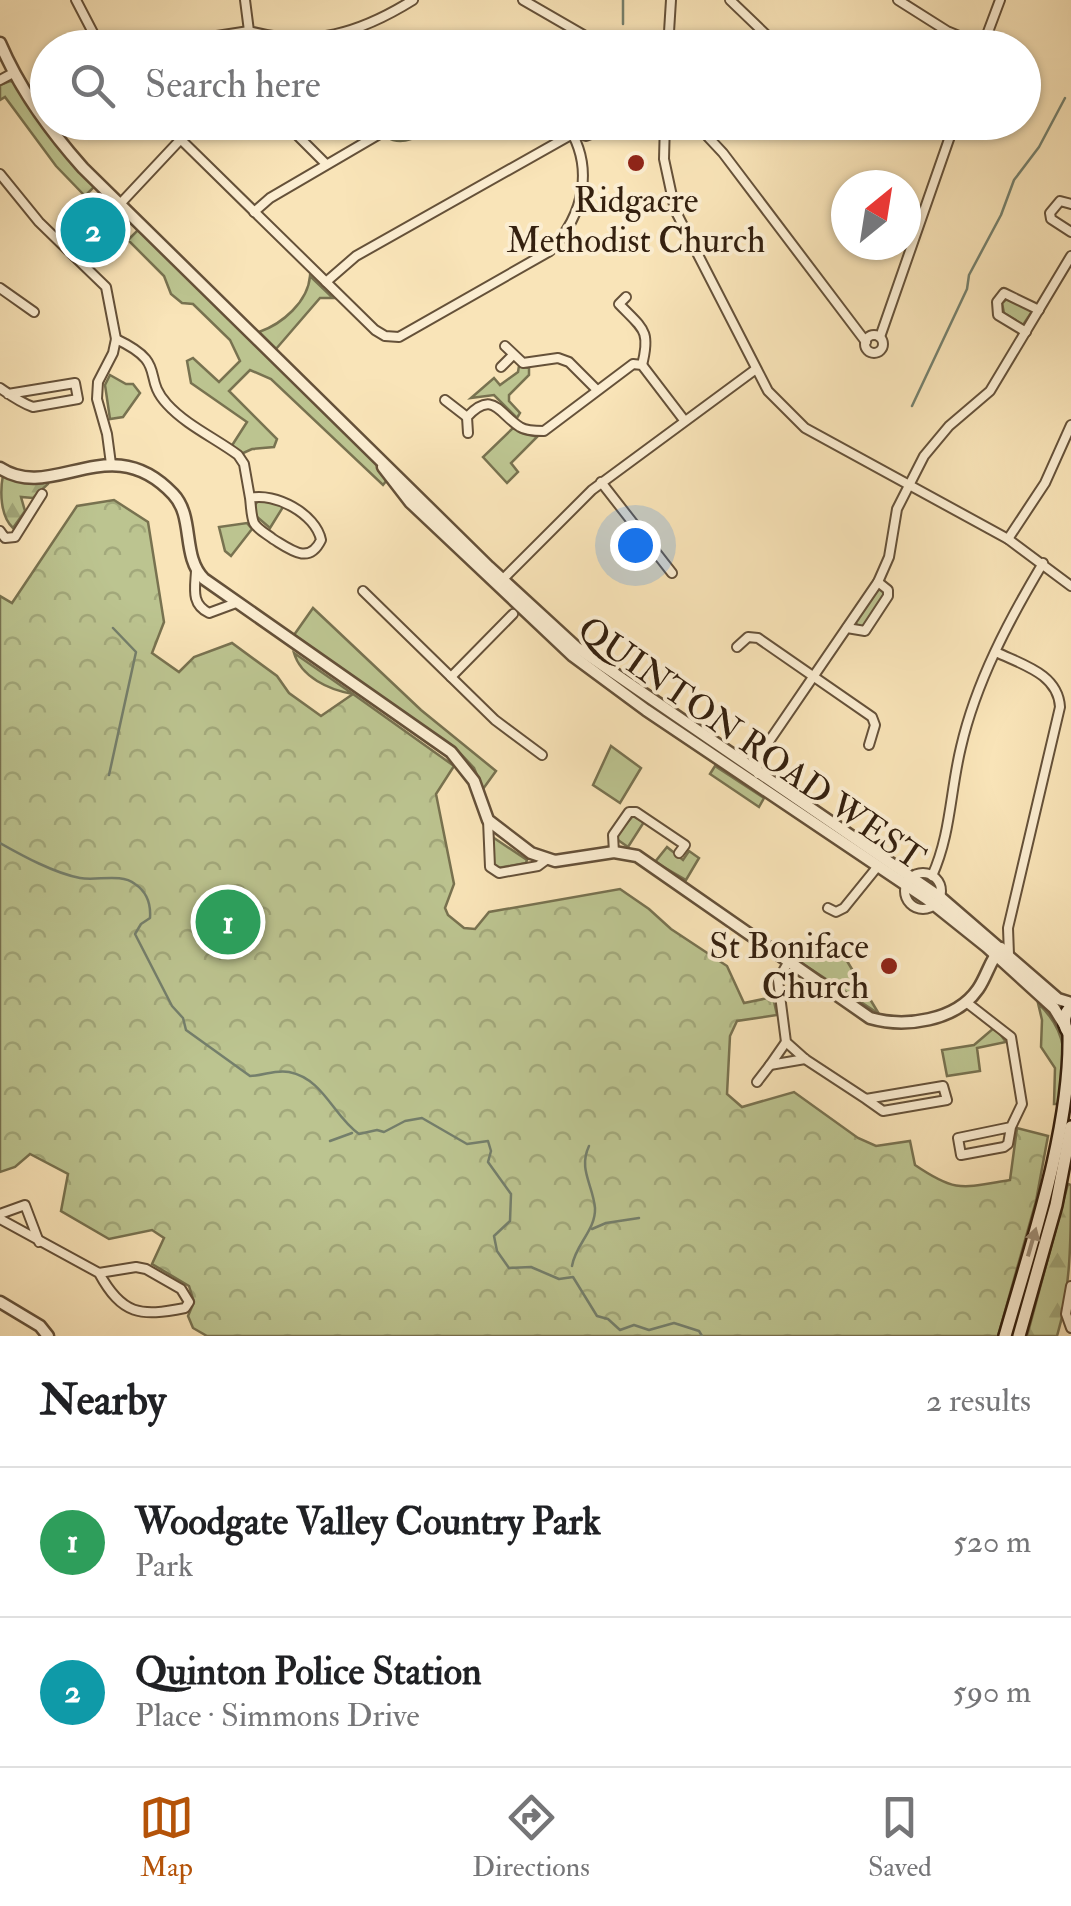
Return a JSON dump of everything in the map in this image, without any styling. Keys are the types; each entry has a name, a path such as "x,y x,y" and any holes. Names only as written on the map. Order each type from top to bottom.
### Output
{"main road":[{"path":"1005,1336 1055,1145 1068,1064 1064,1018 1071,1005"},
{"path":"1019,1336 1052,1223 1071,1127"}],"street":[{"path":"76,0 92,30"},
{"path":"246,0 249,30"},
{"path":"356,30 399,4 414,0"},
{"path":"524,0 577,30"},
{"path":"669,30 671,0"},
{"path":"730,0 761,30"},
{"path":"898,0 945,30"},
{"path":"989,30 1000,0"},
{"name":"QUINTON ROAD WEST","path":"0,42 13,73 30,98"},
{"path":"0,80 13,73"},
{"name":"QUINTON ROAD WEST","path":"59,140 502,580 576,647 739,767 989,938 1054,1008 1068,1032"},
{"path":"120,204 180,140 375,330 399,337 550,251 574,220 583,194 576,140"},
{"path":"302,140 326,164"},
{"path":"254,212 270,198 368,140"},
{"path":"326,282 356,256 560,140"},
{"path":"665,140 666,172 676,210 756,369 779,404 805,428 1008,539 1071,586"},
{"path":"710,140 870,352 878,352 883,345 880,337 949,140"},
{"path":"0,174 39,222 106,287 116,340 98,382 97,399 111,464"},
{"path":"1071,204 1060,201 1050,213 1051,219 1071,232"},
{"path":"755,778 757,760 878,582 890,558 897,508 909,484 939,436 990,391 1071,256"},
{"path":"0,288 34,312"},
{"path":"1026,332 998,315 997,302 1004,294 1010,294 1039,310"},
{"path":"626,297 619,304 646,332 648,342 642,365"},
{"path":"866,342 871,336 880,337"},
{"path":"116,340 146,357 152,365 159,395 170,408 238,454 244,464 253,522 260,530 296,554 308,555 317,550 322,540 314,523 276,498 250,498"},
{"path":"505,346 523,363 548,357 568,362 597,390"},
{"path":"501,366 512,356"},
{"path":"642,365 684,420"},
{"path":"468,433 467,417 476,407 496,406 522,428 544,431 624,368 642,365"},
{"path":"513,614 499,582 601,482 756,369"},
{"path":"75,383 78,399 33,407 4,391 75,383"},
{"path":"445,400 467,417"},
{"path":"1008,539 1044,483 1071,425"},
{"name":"QUINTON ROAD WEST","path":"375,454 410,502 530,616 619,691 739,767"},
{"path":"0,468 24,478 111,464 138,468 174,496 184,515 196,571 195,599 200,608 209,613 236,603"},
{"path":"601,482 672,573"},
{"path":"0,531 4,538 15,537 42,494"},
{"path":"23,500 34,506"},
{"path":"932,876 949,830 966,729 996,652 1043,563"},
{"path":"196,571 451,752 474,781 488,820 490,868 498,873 538,866 546,860"},
{"path":"847,628 866,632 888,596 888,590 878,582"},
{"path":"363,591 494,720 542,756"},
{"path":"513,614 533,613 525,601"},
{"path":"451,678 513,614"},
{"path":"737,647 748,637 758,638 872,717 875,725 869,745"},
{"path":"488,820 530,854 546,860 614,852 637,856 870,1018 892,1022 949,1015 978,990 1002,952 1060,707 1056,687 1048,678 996,652"},
{"path":"739,767 757,760"},
{"name":"QUINTON ROAD WEST","path":"755,778 878,866 910,881"},
{"path":"614,852 613,834 630,812 636,812 685,845 680,853"},
{"path":"828,908 836,912 844,908 878,866"},
{"path":"922,874 932,876 938,882 938,901 924,909 911,904 906,892 910,881 922,874"},
{"name":"QUINTON ROAD WEST","path":"938,901 1058,999 1071,1005"},
{"path":"989,938 1008,928"},
{"path":"789,962 778,980 786,1042 805,1059 884,1111 947,1100 944,1086 866,1099"},
{"path":"966,1002 1010,1037 1022,1104 1008,1144 962,1155 958,1138 1011,1127"},
{"path":"756,1082 786,1042"},
{"path":"770,1065 805,1059"},
{"path":"0,1216 25,1206 39,1242"},
{"path":"0,1216 39,1242 99,1272 146,1269 181,1289 189,1302 185,1308 142,1313 113,1298 99,1272"},
{"path":"1071,1286 1062,1314 1071,1328"},
{"path":"0,1302 40,1326 48,1336"}],"green space":[{"path":"15,82 30,102 30,131 5,97 0,100 0,85"},
{"path":"37,140 60,140 95,186 85,196"},
{"path":"139,229 382,468 387,480 383,485 271,379 250,370 229,391 277,439 274,447 241,454 231,447 247,422 191,383 187,361 193,358 219,382 240,361 230,340 193,304 182,303 171,294 164,276 128,240"},
{"path":"310,276 333,298 320,298 276,349 259,332 292,311 304,295"},
{"path":"1008,298 1033,310 1023,325 1004,313 1002,303"},
{"path":"519,366 529,368 529,375 509,395 509,401 520,413 517,418 494,395 471,398 494,378 500,385 518,372"},
{"path":"110,375 133,384 140,393 123,417 110,419 105,385"},
{"path":"513,428 537,437 511,463 518,472 507,483 483,457"},
{"path":"3,475 27,481 49,477 48,484 33,498 21,497 25,511 13,528 3,510"},
{"path":"259,499 277,501 283,507 270,528 256,516"},
{"path":"114,500 148,522 164,622 152,653 179,672 194,657 232,643 277,676 289,693 321,716 353,694 454,766 436,794 454,884 445,908 464,928 475,929 489,912 620,889 727,966 744,1003 773,997 777,1015 737,1021 730,1036 727,1094 742,1107 794,1092 858,1138 876,1146 910,1141 915,1165 940,1180 960,1186 1010,1180 1017,1128 1048,1136 1036,1201 998,1336 207,1336 193,1328 188,1316 194,1302 189,1286 152,1264 164,1238 152,1230 109,1239 61,1211 68,1174 30,1154 15,1167 0,1172 0,596 12,603 77,506"},
{"path":"247,523 252,529 231,556 225,551 219,527"},
{"path":"883,589 886,594 865,628 859,628 855,622 877,590"},
{"path":"313,608 421,710 496,771 483,789 474,768 458,751 294,635"},
{"path":"294,653 353,694 317,681 303,669"},
{"path":"611,746 641,768 620,803 593,785"},
{"path":"715,766 764,798 759,807 710,774"},
{"path":"633,816 644,822 628,847 618,840 617,834"},
{"path":"491,836 526,863 498,868 494,865"},
{"path":"667,847 683,860 689,851 699,858 686,880 655,862"},
{"path":"800,947 803,953 830,947 844,956 879,1014 788,954"},
{"path":"1038,1003 1061,1037 1064,1061 1059,1104 1054,1104 1055,1068 1041,1047"},
{"path":"995,1027 1006,1042 977,1048 980,1071 947,1076 942,1050 974,1045"},
{"path":"1068,1184 1069,1261 1057,1336 1027,1336"}],"waterway":[{"path":"623,0 623,24"},
{"path":"912,406 1014,180 1039,147 1065,98"},
{"path":"109,775 136,652 113,628"},
{"path":"0,843 70,876 123,879 139,887 147,899 150,918 135,934 186,1030 250,1076 284,1071 301,1076 320,1090 359,1134 384,1132 405,1121 422,1118 467,1144 488,1141 488,1162 511,1194 510,1221 494,1236 497,1251 509,1268 531,1267 559,1279 573,1277 597,1316 608,1319 620,1330 634,1325 649,1330 674,1323 699,1331 702,1336"},
{"path":"330,1141 352,1133"},
{"path":"572,1266 594,1216 585,1162 589,1146"},
{"path":"592,1229 639,1218"}],"place":[{"name":"Ridgacre Methodist Church","path":"636,163"},
{"name":"Quinton Police Station","path":"93,230"},
{"name":"Woodgate Valley Country Park","path":"228,922"},
{"name":"St Boniface Church","path":"889,966"}]}
